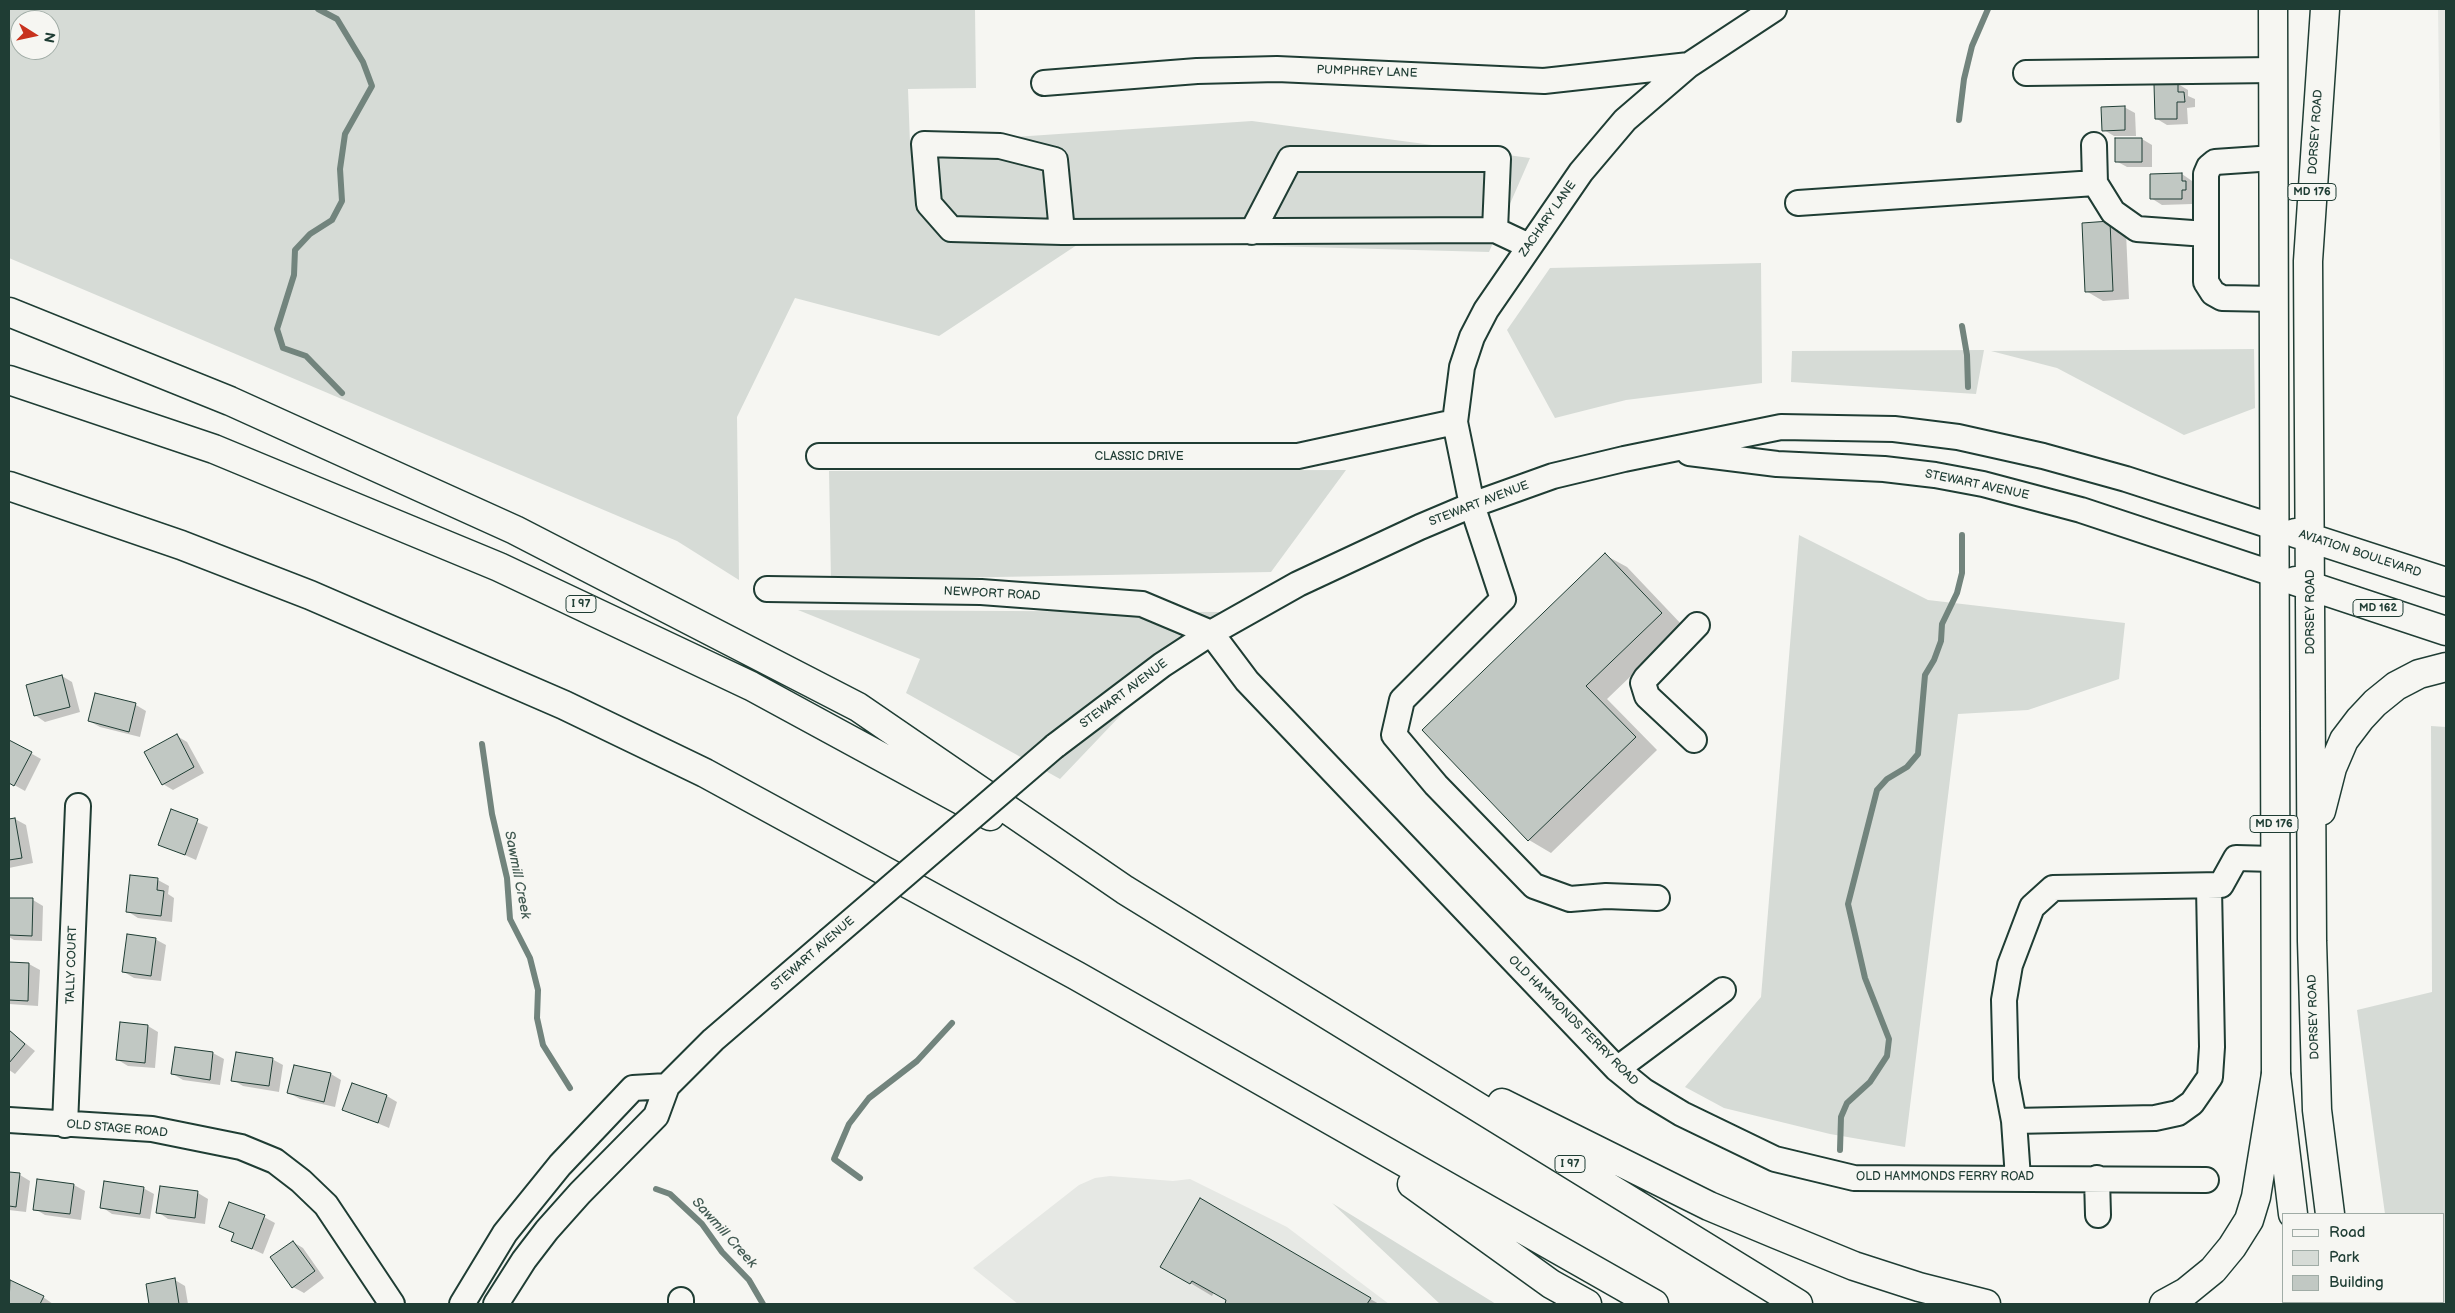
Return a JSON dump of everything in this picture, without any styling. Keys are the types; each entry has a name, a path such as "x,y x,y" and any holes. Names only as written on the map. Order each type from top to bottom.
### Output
{"main road":[{"name":"MD 176","path":"2273,9 2276,1074 2293,1213"},
{"name":"DORSEY ROAD","path":"2325,9 2308,261 2312,941 2317,1110 2330,1213"},
{"path":"9,312 221,398 362,459 516,530 632,589 858,707 1125,890"},
{"name":"I 97","path":"9,380 214,449 499,567 599,612 751,686 1125,890 1798,1304"},
{"path":"9,486 181,545 310,595 564,705 705,773 1077,976 1654,1304"},
{"name":"AVIATION BOULEVARD","path":"2274,527 2446,582"},
{"name":"MD 162","path":"2274,574 2446,631"},
{"path":"2311,846 2332,768 2344,740 2375,703 2396,686 2419,674 2446,667"},
{"path":"1342,1024 1709,1206 1854,1266 1919,1287 1986,1304"},
{"path":"2164,1304 2186,1292 2213,1270 2232,1247 2249,1220 2261,1175 2276,1074"},
{"path":"1293,1099 1551,1284 1587,1304"}],"street":[{"name":"ZACHARY LANE","path":"1657,898 1606,896 1570,899 1534,886 1436,785 1394,735 1402,700 1503,599 1472,505 1455,422 1462,367 1472,338 1486,310 1581,172 1625,120 1689,65 1772,9"},
{"name":"PUMPHREY LANE","path":"1044,83 1197,71 1277,69 1544,81 1689,65"},
{"path":"2026,73 2273,70"},
{"path":"1062,232 1055,160 1000,146 924,144 929,204 951,229 1062,232 1495,230 1529,246"},
{"path":"2094,145 2095,183 2113,212 2137,229 2206,234"},
{"path":"2274,158 2215,162 2208,167 2206,174 2206,282 2213,293 2222,298 2274,299"},
{"path":"1252,232 1290,159 1498,159 1495,230"},
{"path":"1798,203 2095,183"},
{"name":"CLASSIC DRIVE","path":"819,456 1298,456 1455,422"},
{"name":"STEWART AVENUE","path":"496,1304 524,1260 547,1230 586,1187 656,1116 667,1086 713,1040 1055,746 1162,665 1211,633 1328,569 1472,505 1553,476 1781,427 1894,429 1976,440 2043,456 2135,482 2274,527"},
{"name":"STEWART AVENUE","path":"1668,450 1777,464 1901,471 1983,484 2081,510 2274,574"},
{"name":"NEWPORT ROAD","path":"767,589 981,592 1142,604 1211,633"},
{"path":"1694,740 1647,696 1643,683 1697,625"},
{"name":"OLD HAMMONDS FERRY ROAD","path":"1211,633 1247,681 1617,1068 1644,1091 1682,1114 1775,1160 1854,1178 2206,1180"},
{"name":"TALLY COURT","path":"65,1125 78,806"},
{"path":"2018,1178 2014,1121 2006,1079 2004,1000 2010,965 2032,907 2053,888 2208,887 2220,885 2236,858 2274,859"},
{"path":"2014,1121 2156,1118 2178,1113 2192,1102 2210,1077 2212,1047 2208,887"},
{"path":"1617,1068 1723,990"},
{"path":"462,1304 505,1233 566,1158 633,1088 667,1086"},
{"name":"OLD STAGE ROAD","path":"9,1120 152,1129 241,1147 274,1161 301,1181 326,1205 392,1304"},
{"path":"2097,1178 2098,1214"}],"shaded area":[{"path":"2438,9 2446,9 2446,505 2445,505"},
{"path":"1110,1176 1173,1181 1190,1179 1287,1227 1389,1304 1018,1304 973,1268 1079,1185 1095,1178"}],"green space":[{"path":"9,9 975,9 976,88 908,89 910,144 1252,121 1530,158 1489,252 1083,241 939,336 795,298 737,417 739,580 677,541 9,258"},
{"path":"1761,263 1762,383 1626,400 1555,418 1507,330 1550,268"},
{"path":"2254,349 2255,408 2184,435 2057,368 1991,351"},
{"path":"1984,350 1976,394 1791,382 1792,351"},
{"path":"1346,470 1271,572 831,580 829,471"},
{"path":"1799,535 1928,600 2125,623 2119,679 2028,710 1958,714 1905,1147 1830,1134 1724,1108 1685,1087 1761,997"},
{"path":"798,610 1219,612 1060,779 906,693 920,659"},
{"path":"2431,726 2446,727 2446,1304 2413,1304 2445,1303 2445,1213 2385,1213 2357,1010 2432,992"},
{"path":"1332,1203 1496,1304 1440,1304"}],"building":[{"path":"2178,83 2178,92 2184,92 2185,102 2177,102 2177,119 2155,119 2154,84"},
{"path":"2125,106 2125,130 2102,131 2101,107"},
{"path":"2115,138 2142,138 2142,162 2115,162"},
{"path":"2182,173 2182,181 2186,181 2186,190 2182,190 2182,199 2150,199 2150,174"},
{"path":"2110,221 2113,291 2085,292 2082,223"},
{"path":"1605,553 1662,613 1586,686 1636,737 1528,841 1422,730"},
{"path":"62,675 70,707 34,716 26,685"},
{"path":"95,693 136,703 129,732 88,721"},
{"path":"177,734 194,767 162,785 144,752"},
{"path":"9,740 32,752 14,786 9,783"},
{"path":"171,809 198,819 185,855 158,845"},
{"path":"15,818 22,858 9,860 9,819"},
{"path":"130,875 158,878 157,890 164,891 161,916 126,912"},
{"path":"9,898 33,898 32,936 9,935"},
{"path":"127,934 156,938 151,976 122,972"},
{"path":"9,962 29,963 28,1001 9,1000"},
{"path":"120,1022 148,1025 145,1063 116,1060"},
{"path":"9,1030 25,1044 9,1063"},
{"path":"175,1047 213,1052 210,1080 171,1074"},
{"path":"236,1052 273,1058 269,1086 231,1081"},
{"path":"294,1065 331,1073 324,1102 287,1093"},
{"path":"352,1083 387,1095 378,1123 342,1110"},
{"path":"9,1172 20,1173 16,1207 9,1206"},
{"path":"37,1179 74,1184 70,1214 33,1210"},
{"path":"104,1181 144,1187 140,1214 100,1208"},
{"path":"160,1186 198,1191 195,1218 156,1213"},
{"path":"1200,1198 1371,1298 1367,1304 1225,1304 1226,1300 1192,1281 1190,1284 1160,1267"},
{"path":"229,1202 265,1215 252,1249 231,1241 234,1233 219,1227"},
{"path":"293,1241 315,1271 292,1288 270,1257"},
{"path":"175,1278 179,1304 149,1304 146,1284"},
{"path":"10,1280 44,1296 40,1304 9,1304"}],"waterway":[{"name":"Sawmill Creek","path":"318,9 337,19 363,62 372,86 345,134 340,169 342,201 332,220 310,234 295,250 294,275 277,329 283,348 306,356 342,393"},
{"path":"1959,120 1964,79 1972,46 1988,9"},
{"path":"1962,326 1967,355 1968,387"},
{"path":"1840,1150 1841,1117 1847,1103 1870,1082 1887,1056 1889,1039 1865,978 1848,904 1877,790 1887,779 1907,767 1918,754 1925,675 1934,660 1941,641 1942,624 1957,593 1962,573 1962,535"},
{"name":"Sawmill Creek","path":"482,744 492,814 507,878 510,919 530,958 538,990 537,1018 543,1045 570,1088"},
{"path":"860,1178 834,1159 849,1124 869,1098 917,1061 952,1023"},
{"name":"Sawmill Creek","path":"656,1189 670,1194 702,1224 722,1252 749,1280 763,1304"}]}
